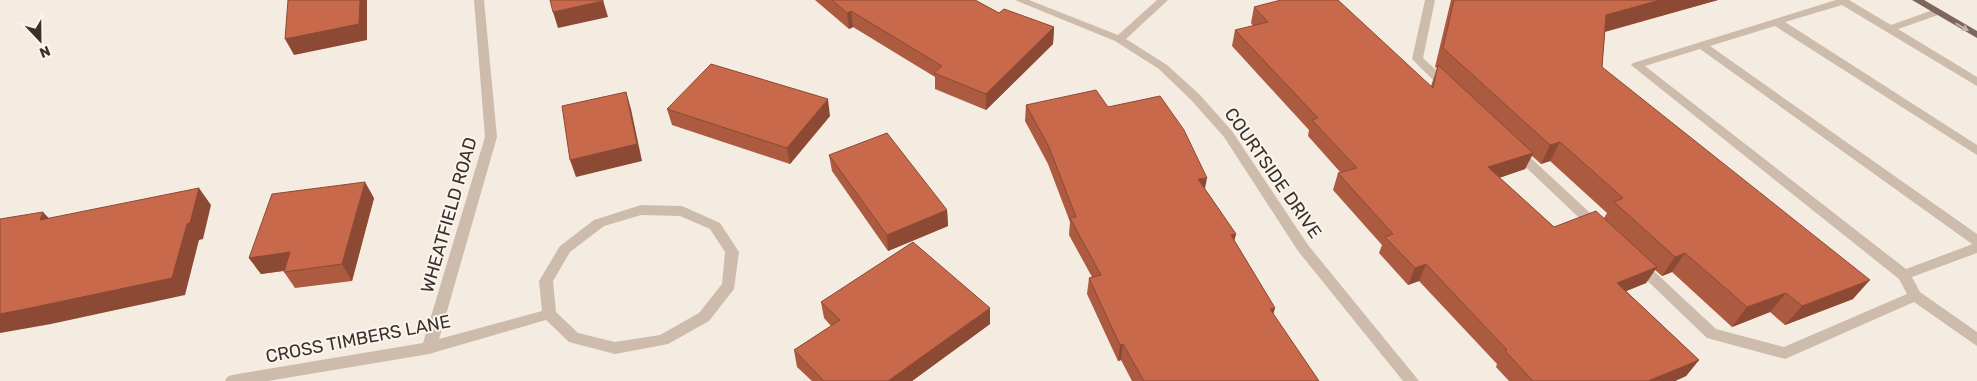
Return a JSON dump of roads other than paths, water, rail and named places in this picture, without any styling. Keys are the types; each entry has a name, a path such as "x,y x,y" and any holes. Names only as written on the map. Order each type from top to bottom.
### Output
{"main road":[{"path":"1917,0 1977,35"}],"street":[{"name":"WHEATFIELD ROAD","path":"429,348 491,137 479,0"},
{"name":"COURTSIDE DRIVE","path":"1020,0 1119,39 1163,67 1196,98 1228,134 1303,248 1412,381"},
{"path":"1119,39 1163,0"},
{"path":"1430,0 1417,59 1453,92"},
{"path":"1977,82 1842,0 1637,65 1904,275 1915,296 1977,340"},
{"path":"1889,29 1937,12"},
{"path":"1777,22 1977,151"},
{"path":"1701,45 1977,241"},
{"path":"1510,146 1604,233"},
{"path":"641,210 682,211 715,226 732,252 729,285 704,317 663,340 615,348 574,338 549,314 546,281 565,249 599,223 641,210"},
{"path":"1904,275 1977,248"},
{"path":"1626,253 1712,334 1785,353 1915,296"},
{"name":"CROSS TIMBERS LANE","path":"232,381 429,348 549,314"}]}
